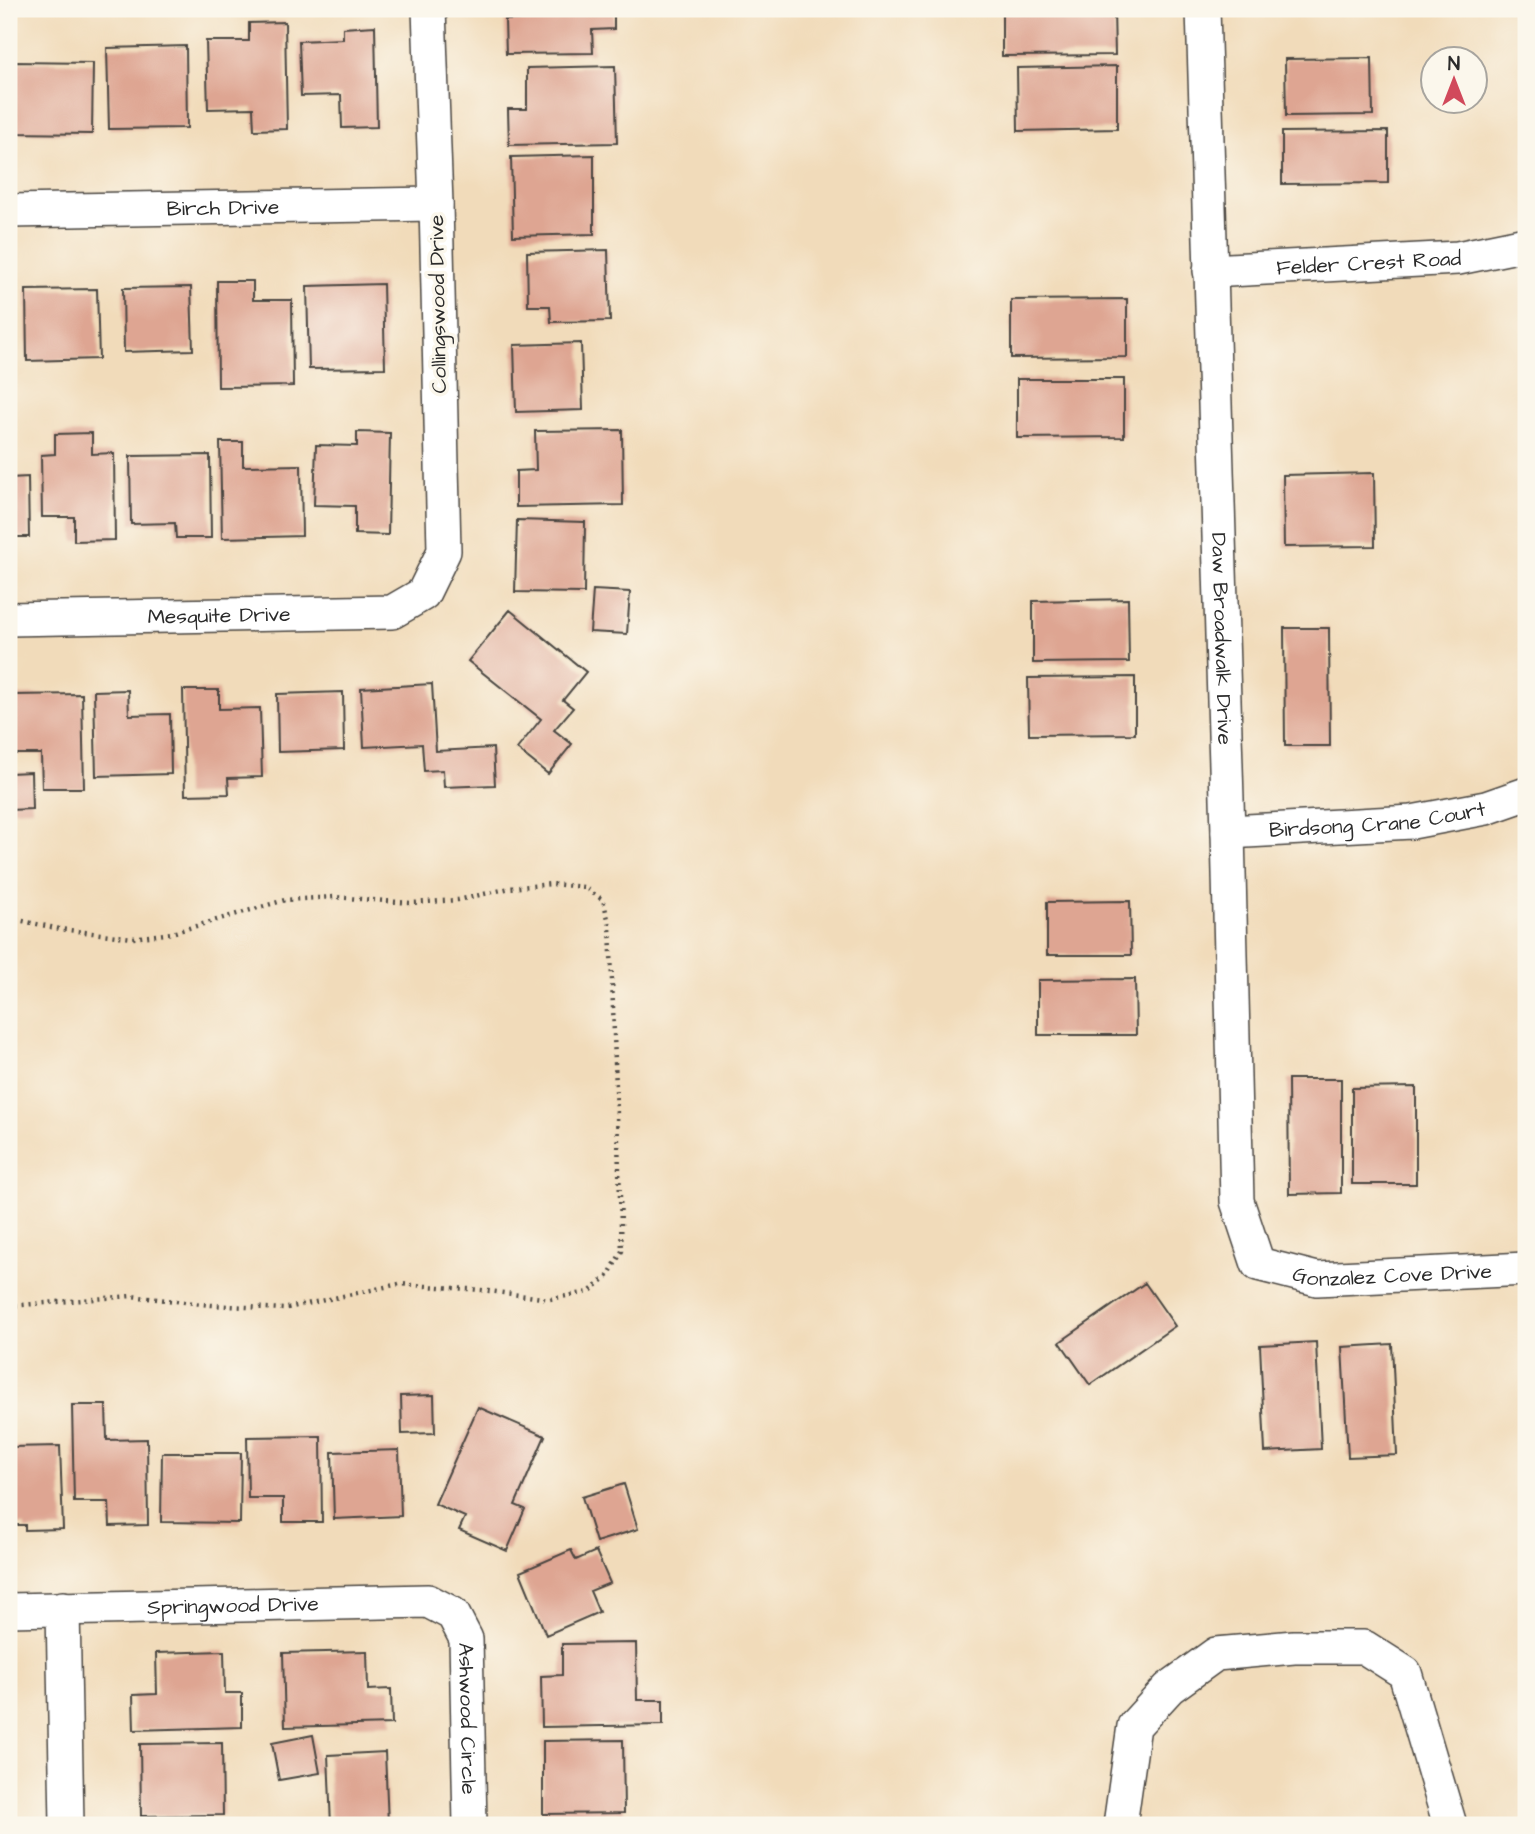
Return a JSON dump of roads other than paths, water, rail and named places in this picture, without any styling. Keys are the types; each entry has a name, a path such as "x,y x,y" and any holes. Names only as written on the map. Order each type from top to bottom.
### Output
{"street":[{"name":"Collingswood Drive","path":"424,594 443,551 429,9"},
{"name":"Daw Broadwalk Drive","path":"1203,9 1237,1201 1258,1264"},
{"name":"Birch Drive","path":"9,211 436,205"},
{"name":"Felder Crest Road","path":"1210,271 1458,258 1526,244"},
{"name":"Mesquite Drive","path":"9,619 392,612 424,594"},
{"name":"Birdsong Crane Court","path":"1228,832 1412,822 1486,808 1526,794"},
{"name":"Gonzalez Cove Drive","path":"1258,1264 1317,1279 1526,1269"},
{"name":"Springwood Drive","path":"9,1609 428,1601 453,1614"},
{"path":"63,1608 67,1825"},
{"name":"Ashwood Circle","path":"453,1614 466,1639 470,1825"},
{"path":"1120,1825 1134,1726 1169,1688 1216,1654 1294,1647 1364,1647 1405,1673 1450,1825"}]}
